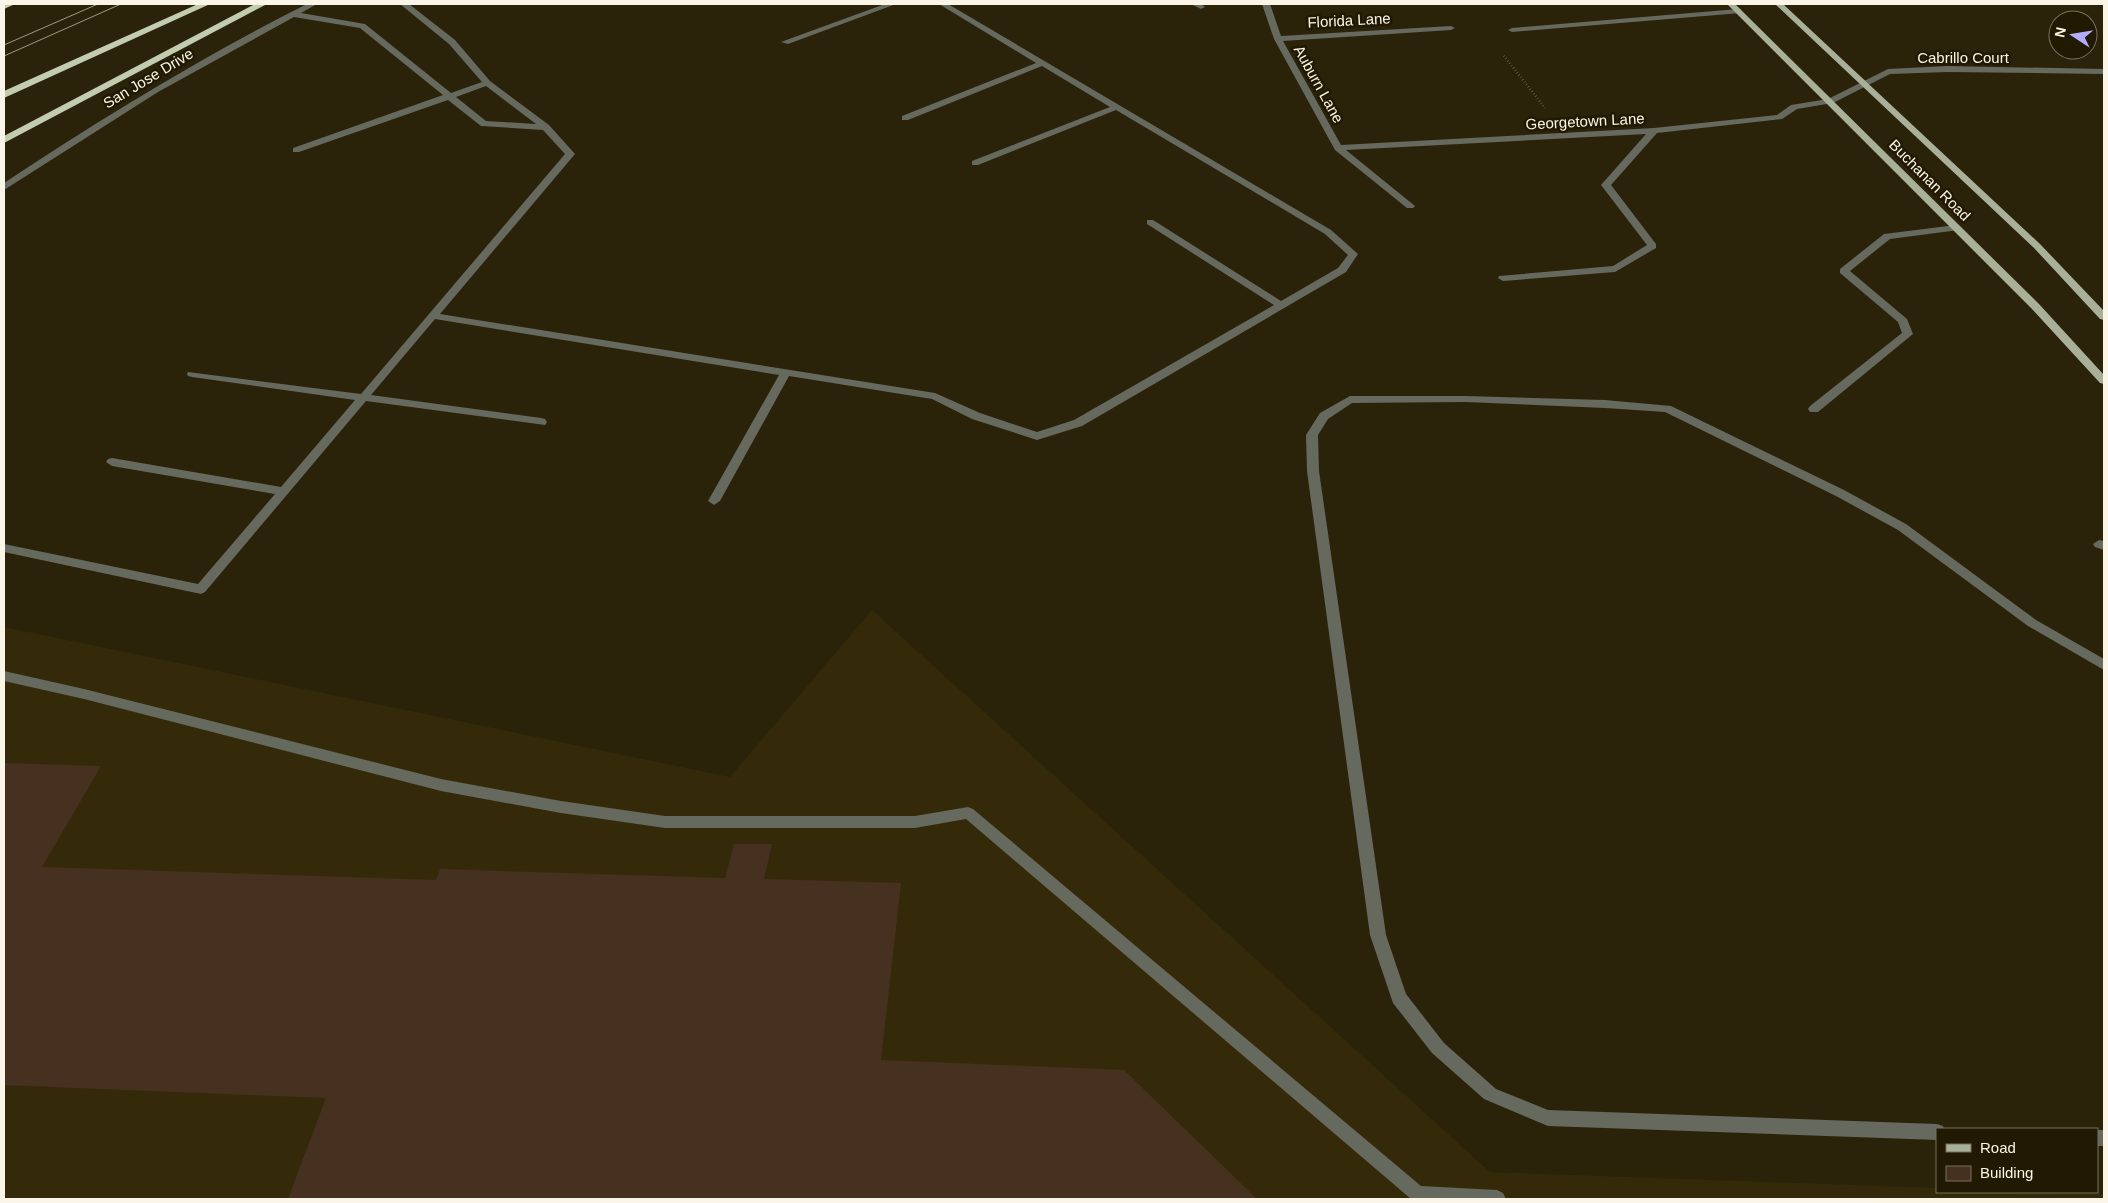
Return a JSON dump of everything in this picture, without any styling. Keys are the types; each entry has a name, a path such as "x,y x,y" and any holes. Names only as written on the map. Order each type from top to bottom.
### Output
{"highway":[{"path":"4,6 10,4"},
{"path":"4,95 205,4"},
{"path":"4,140 262,4"}],"main road":[{"name":"Buchanan Road","path":"1731,4 2035,306 2104,381"},
{"name":"Buchanan Road","path":"1780,4 2037,246 2104,317"}],"street":[{"name":"San Jose Drive","path":"4,187 108,118 191,68 313,4"},
{"path":"4,548 201,589 570,154 546,127 487,83 452,42 404,4"},
{"path":"785,42 892,4"},
{"path":"434,316 936,396 976,416 1037,436 1078,423 1342,270 1352,254 1328,232 943,4"},
{"name":"Auburn Lane","path":"1266,4 1278,38 1338,148"},
{"path":"1512,30 1738,11"},
{"path":"291,14 362,26 484,124 546,127"},
{"name":"Florida Lane","path":"1278,38 1451,28"},
{"path":"905,118 1043,63"},
{"name":"Cabrillo Court","path":"1830,101 1888,72 1947,69 2104,72"},
{"path":"296,150 487,83"},
{"name":"Georgetown Lane","path":"1338,148 1654,131 1779,117 1794,107 1830,101"},
{"path":"975,163 1117,106"},
{"path":"1503,278 1615,269 1653,246 1606,184 1654,131"},
{"path":"1338,148 1410,206"},
{"path":"1150,222 1281,304"},
{"path":"1814,409 1908,334 1903,322 1844,271 1887,236 1956,228"},
{"path":"714,501 786,372"},
{"path":"192,374 541,422"},
{"path":"1936,1132 1548,1118 1490,1094 1438,1048 1399,998 1378,935 1313,471 1312,436 1324,416 1350,400 1474,399 1606,404 1667,409 1840,493 1902,527 2032,622 2104,665"},
{"path":"112,462 284,492"},
{"path":"4,676 84,694 441,785 561,807 665,822 915,822 968,813 1418,1194 1497,1199"}],"path":[{"path":"1503,55 1567,136"}],"shaded area":[{"path":"872,610 1490,1172 1936,1188 1936,1193 2104,1194 2104,1199 4,1199 4,627 730,777"}],"building":[{"path":"4,763 101,766 42,867 436,880 440,869 725,878 734,844 772,844 764,879 901,883 881,1060 1124,1070 1257,1199 288,1199 326,1098 4,1085"}],"tram line":[{"path":"4,45 98,4"},
{"path":"4,56 121,4"}]}
